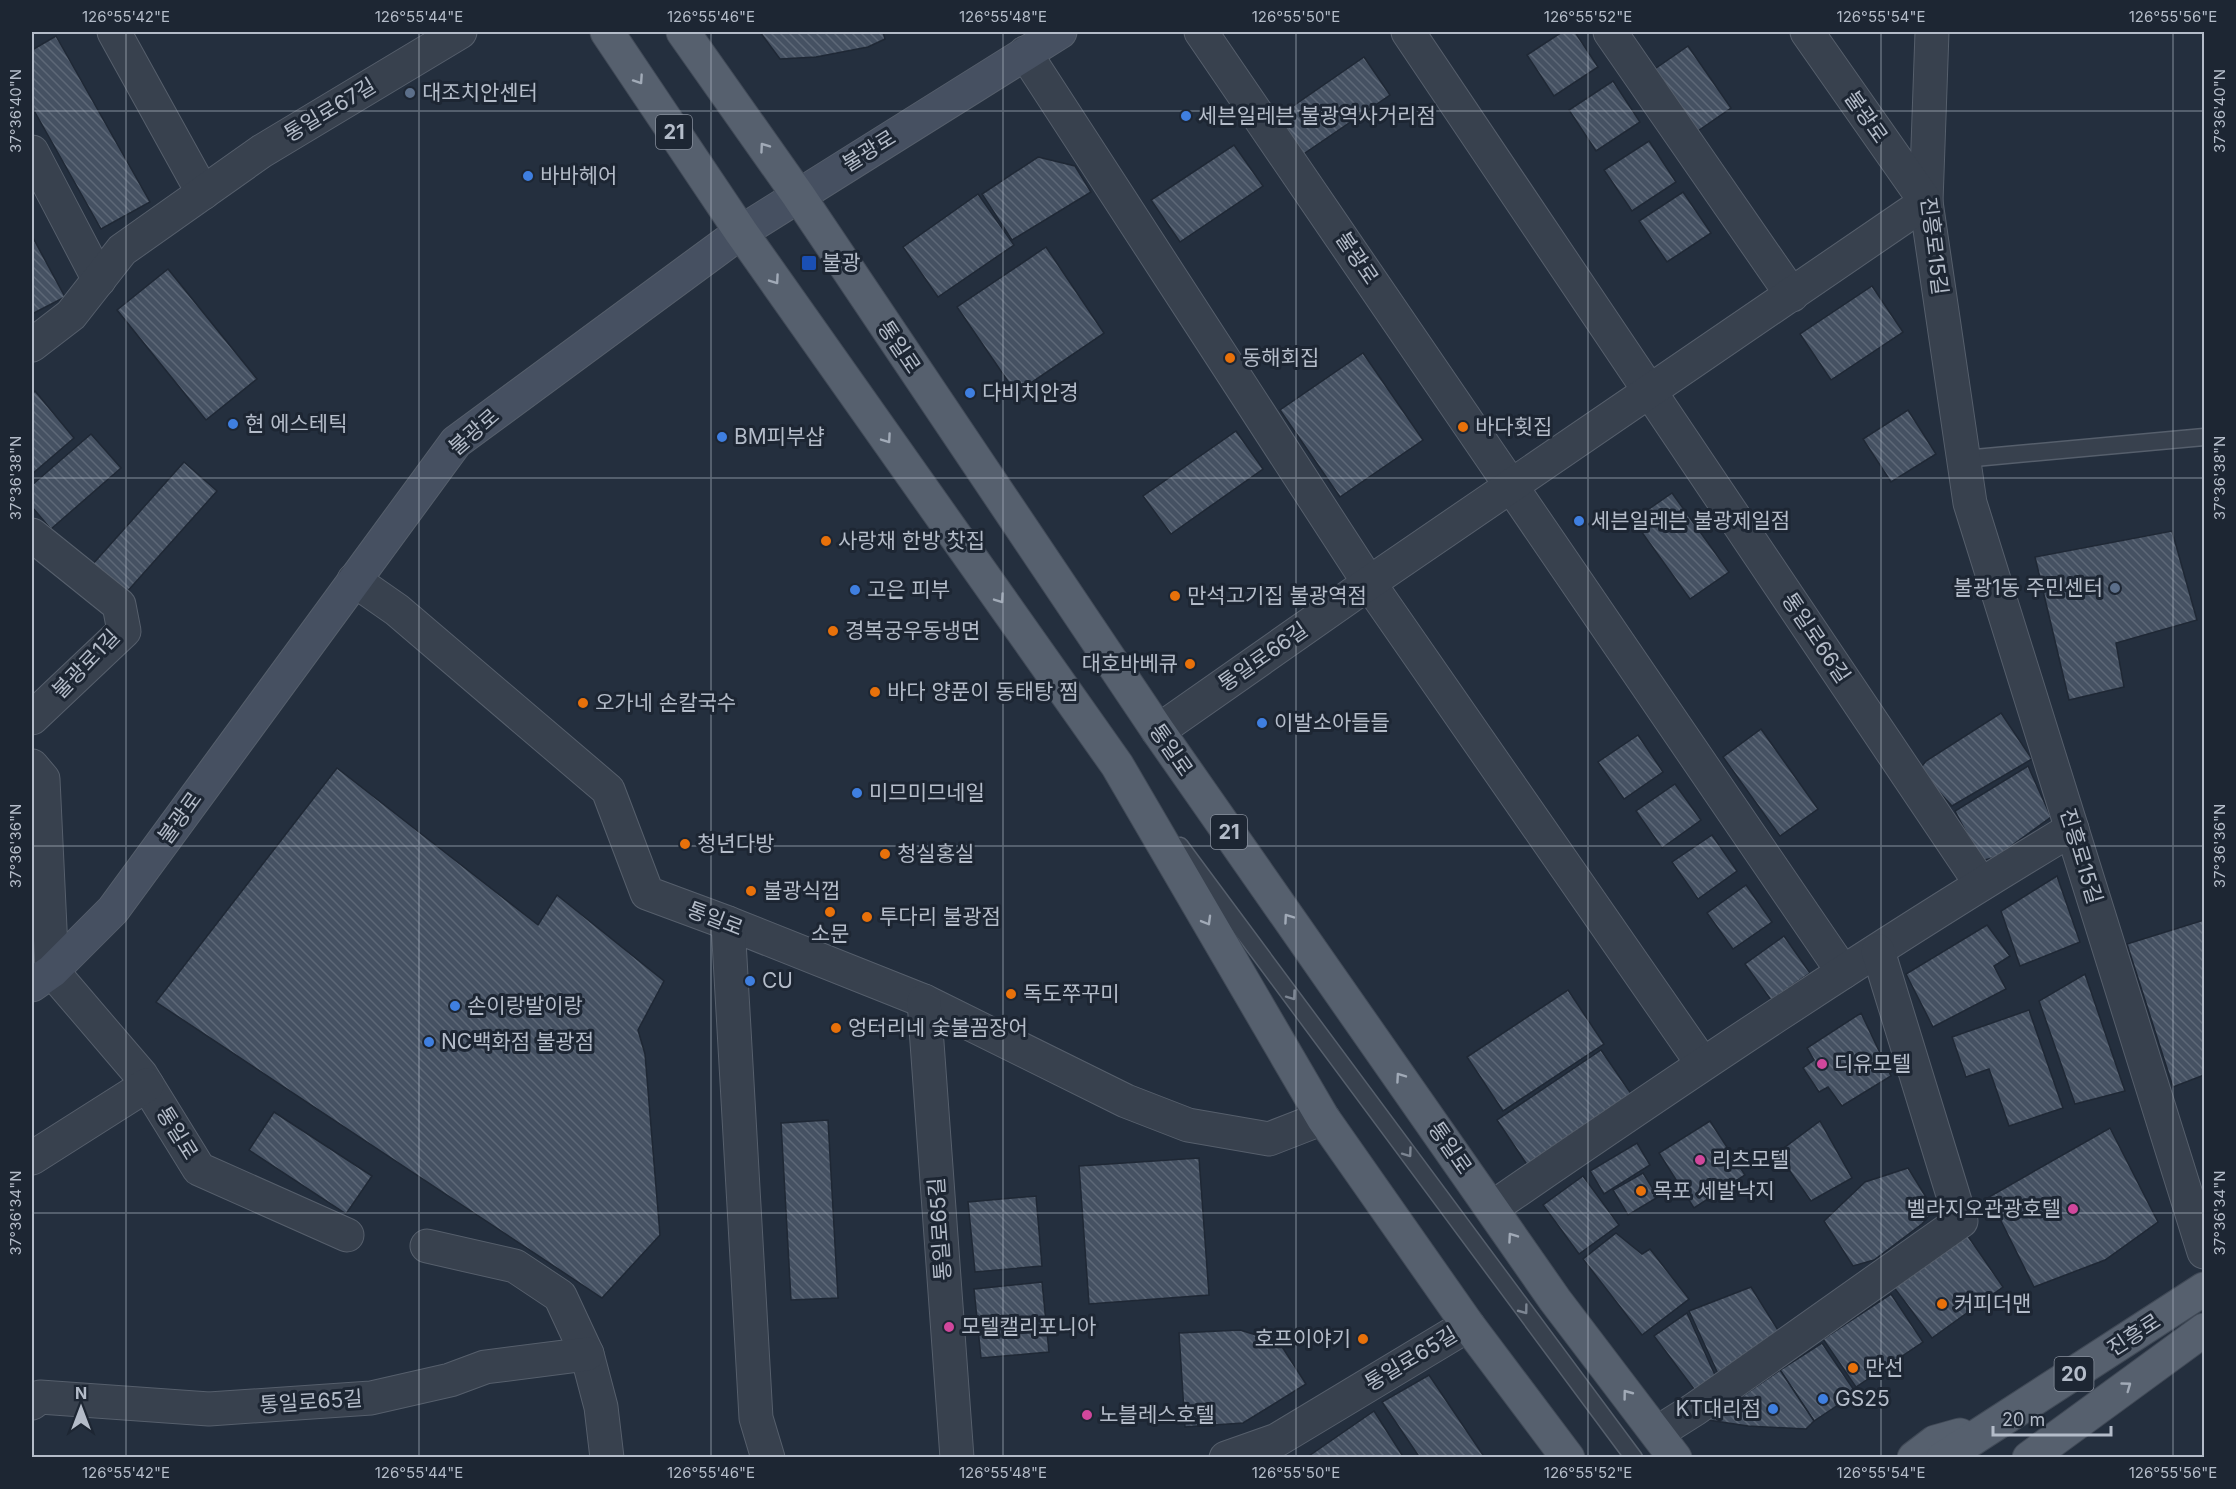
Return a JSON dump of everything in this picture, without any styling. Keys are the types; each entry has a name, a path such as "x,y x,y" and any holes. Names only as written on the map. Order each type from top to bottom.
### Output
{"main road":[{"name":"21","path":"607,32 741,232 1117,765 1323,1118 1468,1325 1568,1458"},
{"name":"통일로","path":"683,32 798,195 1158,731 1556,1300 1666,1445 1688,1458"},
{"name":"불광로","path":"42,978 113,910 456,442 741,232 1060,32"},
{"name":"진흥로","path":"1943,1458 2205,1289"},
{"name":"진흥로","path":"2029,1458 2205,1330"},
{"path":"1914,1458 1935,1442 1999,1422"}],"street":[{"path":"114,32 203,193"},
{"name":"통일로67길","path":"32,345 71,315 122,250 262,151 460,32"},
{"name":"불광로","path":"1202,32 1513,485"},
{"path":"1408,32 1651,392"},
{"path":"1611,32 1792,295"},
{"name":"불광로","path":"1807,32 1926,202"},
{"name":"진흥로15길","path":"1932,32 1926,202 1970,503 2205,1252"},
{"path":"1024,53 1369,583 1702,1063"},
{"path":"32,152 99,280"},
{"name":"통일로66길","path":"1158,731 1369,583 1926,202"},
{"name":"통일로66길","path":"1651,392 1981,884"},
{"path":"1513,485 1843,972"},
{"name":"불광로1길","path":"32,535 119,605 124,632 32,718"},
{"name":"통일로","path":"354,580 397,610 608,790 647,893 924,1001 1126,1101 1188,1125 1269,1140 1323,1118"},
{"path":"32,766 43,779 42,978"},
{"path":"1492,1208 1702,1063 1981,884 2072,829"},
{"path":"728,923 756,1418 768,1458"},
{"path":"1666,1445 1695,1409 1961,1221 1878,951"},
{"name":"통일로","path":"42,978 141,1075 199,1169 347,1235"},
{"name":"통일로65길","path":"924,1001 957,1458"},
{"path":"32,1158 147,1085"},
{"path":"427,1246 515,1266 560,1296 587,1354 601,1407 607,1458"},
{"name":"통일로65길","path":"1226,1458 1277,1440 1468,1325"},
{"name":"통일로65길","path":"32,1403 40,1397 209,1409 371,1398 450,1380 485,1367 587,1354"}],"lane":[{"path":"1964,459 2205,437"},
{"path":"1117,765 1220,898 1634,1458"}],"building":[{"path":"760,32 883,32 885,39 868,47 816,57 780,59"},
{"path":"1562,32 1575,32 1598,67 1554,96 1527,55"},
{"path":"56,36 150,202 101,229 32,107 32,50"},
{"path":"1688,46 1731,108 1692,135 1649,73"},
{"path":"1364,57 1390,95 1302,155 1276,118"},
{"path":"1613,81 1640,122 1596,151 1569,110"},
{"path":"1649,141 1676,182 1632,211 1604,170"},
{"path":"1234,145 1263,186 1180,242 1151,200"},
{"path":"1038,157 1075,166 1091,192 1012,240 982,194"},
{"path":"1683,192 1711,233 1667,262 1639,221"},
{"path":"978,194 1014,245 938,297 903,247"},
{"path":"32,236 65,297 32,314"},
{"path":"1046,247 1104,333 1016,393 957,307"},
{"path":"168,269 257,379 206,420 117,310"},
{"path":"1872,286 1903,332 1831,380 1800,334"},
{"path":"1363,353 1423,440 1340,497 1280,410"},
{"path":"35,391 74,438 32,474 32,394"},
{"path":"1908,410 1936,454 1891,482 1863,439"},
{"path":"1236,431 1263,469 1171,534 1143,496"},
{"path":"91,434 121,468 51,529 32,507 32,485"},
{"path":"184,462 217,491 125,594 92,565"},
{"path":"1672,493 1729,572 1690,599 1633,520"},
{"name":"불광1동 주민센터","path":"2172,531 2197,620 2116,643 2124,687 2069,700 2035,557"},
{"path":"2001,713 2032,759 1952,806 1919,770 1926,761"},
{"path":"1761,729 1818,809 1780,836 1723,757"},
{"path":"1638,735 1663,772 1624,799 1598,762"},
{"path":"2028,766 2051,817 1996,857 1981,861 1955,811"},
{"name":"NC백화점 불광점","path":"337,768 538,925 557,895 664,981 638,1030 645,1054 660,1235 602,1298 156,1002"},
{"path":"1675,784 1701,820 1662,848 1636,811"},
{"path":"1712,835 1737,871 1698,899 1672,862"},
{"path":"2057,876 2080,942 2020,966 2001,911"},
{"path":"1746,885 1772,922 1733,949 1707,913"},
{"path":"2204,920 2204,1075 2173,1087 2127,944"},
{"path":"1987,925 2010,956 1994,966 2006,989 1933,1027 1906,974"},
{"path":"1784,936 1810,973 1771,1000 1745,964"},
{"path":"2085,974 2125,1091 2075,1104 2039,1001"},
{"path":"1568,990 1604,1044 1503,1111 1467,1057"},
{"path":"2029,1010 2063,1108 2009,1126 1989,1069 1966,1077 1952,1037"},
{"path":"1861,1013 1891,1076 1842,1106 1828,1087 1819,1092 1803,1068 1814,1060 1807,1048"},
{"path":"1601,1050 1636,1101 1532,1172 1497,1120"},
{"path":"274,1112 372,1176 346,1214 249,1150"},
{"path":"828,1120 838,1298 791,1300 781,1123"},
{"name":"리츠모텔","path":"1710,1121 1745,1175 1694,1208 1659,1153"},
{"path":"1820,1121 1852,1178 1811,1201 1777,1153"},
{"name":"벨라지오관광호텔","path":"2110,1128 2158,1222 2105,1260 2034,1287 1989,1197"},
{"path":"1637,1143 1650,1165 1604,1194 1590,1171"},
{"path":"1199,1158 1209,1295 1089,1304 1079,1166"},
{"path":"1908,1168 1934,1210 1922,1224 1874,1260 1853,1266 1824,1221 1865,1182"},
{"path":"1643,1173 1658,1197 1628,1215 1613,1190"},
{"path":"1583,1176 1619,1225 1579,1254 1543,1205"},
{"path":"1036,1196 1042,1266 975,1272 968,1202"},
{"path":"1963,1229 2003,1287 1932,1338 1890,1282"},
{"path":"1616,1233 1642,1254 1650,1249 1689,1299 1642,1335 1583,1259"},
{"path":"1042,1282 1049,1352 981,1358 974,1289"},
{"path":"1751,1287 1781,1335 1719,1376 1689,1311"},
{"path":"1891,1294 1923,1342 1856,1387 1823,1339"},
{"path":"1687,1313 1720,1386 1700,1397 1654,1336"},
{"path":"1240,1330 1279,1342 1306,1384 1243,1423 1185,1427 1179,1333"},
{"path":"1822,1343 1856,1393 1814,1421 1780,1370"},
{"path":"1780,1370 1814,1421 1806,1429 1748,1426 1708,1420"},
{"path":"1429,1375 1485,1458 1420,1458 1382,1402"},
{"path":"1374,1411 1404,1458 1306,1458"}],"place":[{"name":"대조치안센터","path":"410,93"},
{"name":"세븐일레븐 불광역사거리점","path":"1186,116"},
{"name":"바바헤어","path":"528,176"},
{"name":"불광","path":"809,263"},
{"name":"동해회집","path":"1230,358"},
{"name":"다비치안경","path":"970,393"},
{"name":"현 에스테틱","path":"233,424"},
{"name":"바다횟집","path":"1463,427"},
{"name":"BM피부샵","path":"722,437"},
{"name":"세븐일레븐 불광제일점","path":"1579,521"},
{"name":"사랑채 한방 찻집","path":"826,541"},
{"name":"불광1동 주민센터","path":"2115,588"},
{"name":"고은 피부","path":"855,590"},
{"name":"만석고기집 불광역점","path":"1175,596"},
{"name":"경복궁우동냉면","path":"833,631"},
{"name":"대호바베큐","path":"1190,664"},
{"name":"바다 양푼이 동태탕 찜","path":"875,692"},
{"name":"오가네 손칼국수","path":"583,703"},
{"name":"이발소아들들","path":"1262,723"},
{"name":"미므미므네일","path":"857,793"},
{"name":"청년다방","path":"685,844"},
{"name":"청실홍실","path":"885,854"},
{"name":"불광식껍","path":"751,891"},
{"name":"소문","path":"830,912"},
{"name":"투다리 불광점","path":"867,917"},
{"name":"CU","path":"750,981"},
{"name":"독도쭈꾸미","path":"1011,994"},
{"name":"손이랑발이랑","path":"455,1006"},
{"name":"엉터리네 숯불꼼장어","path":"836,1028"},
{"name":"NC백화점 불광점","path":"429,1042"},
{"name":"디유모텔","path":"1822,1064"},
{"name":"리츠모텔","path":"1700,1160"},
{"name":"목포 세발낙지","path":"1641,1191"},
{"name":"벨라지오관광호텔","path":"2073,1209"},
{"name":"커피더맨","path":"1942,1304"},
{"name":"모텔캘리포니아","path":"949,1327"},
{"name":"호프이야기","path":"1363,1339"},
{"name":"만선","path":"1853,1368"},
{"name":"GS25","path":"1823,1399"},
{"name":"KT대리점","path":"1773,1409"},
{"name":"노블레스호텔","path":"1087,1415"}]}
